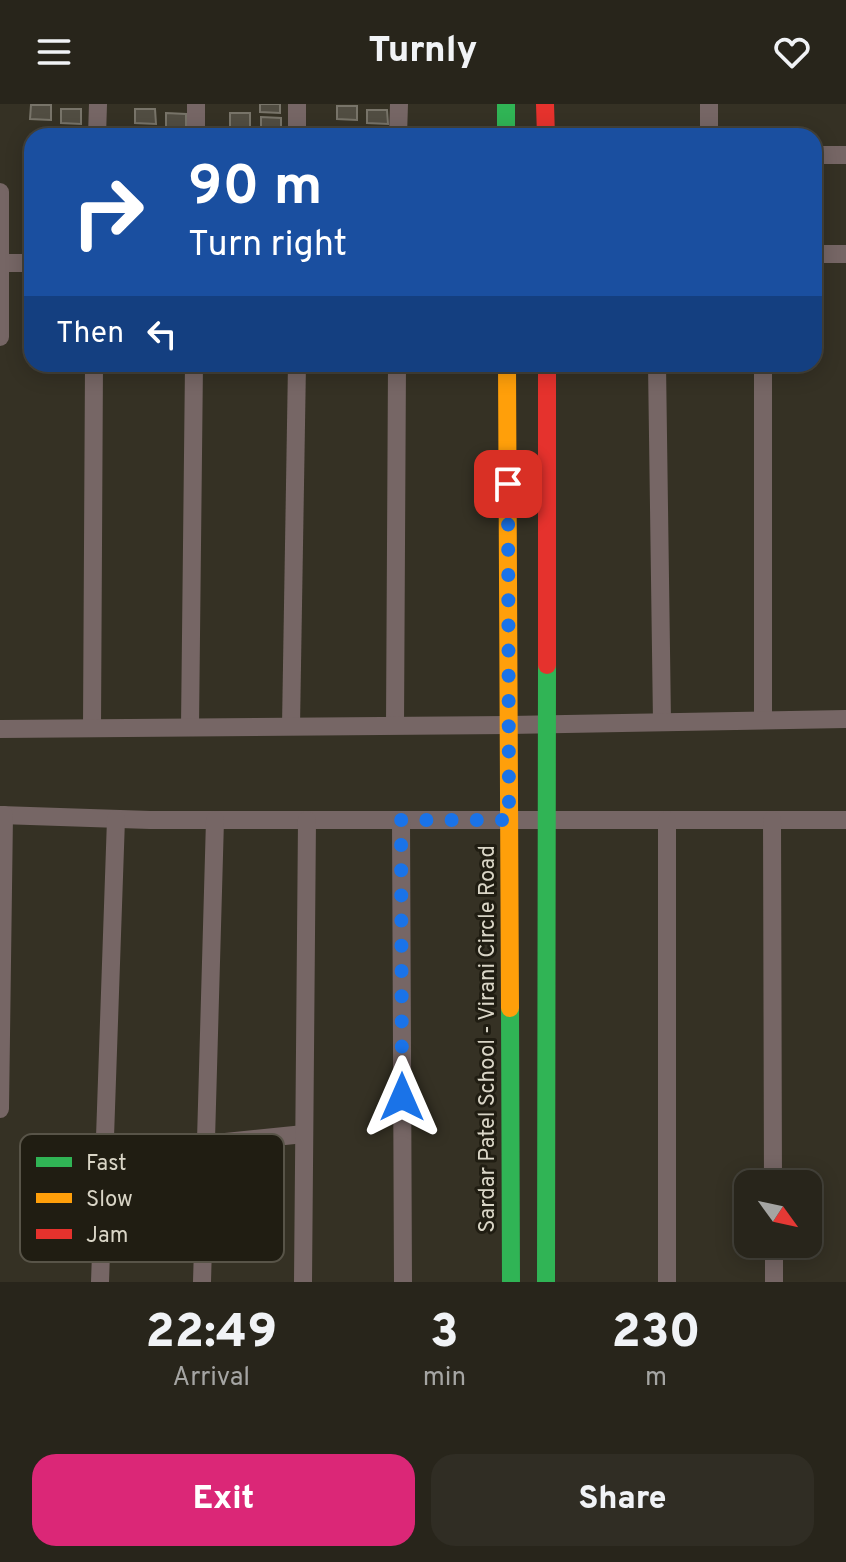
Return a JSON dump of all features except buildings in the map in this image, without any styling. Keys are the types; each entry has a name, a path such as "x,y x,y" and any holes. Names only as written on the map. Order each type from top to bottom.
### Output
{"street":[{"path":"97,128 98,104"},
{"path":"196,104 196,128"},
{"path":"297,104 297,128"},
{"path":"398,128 399,104"},
{"path":"506,104 506,128"},
{"path":"545,104 546,128"},
{"path":"709,104 709,128"},
{"path":"822,155 846,155"},
{"path":"0,192 0,337"},
{"path":"822,254 846,254"},
{"path":"0,263 24,263"},
{"path":"92,728 94,372"},
{"path":"190,727 194,372"},
{"path":"291,726 297,372"},
{"path":"395,725 397,372"},
{"name":"Sardar Patel School - Virani Circle Road","path":"507,372 511,1282"},
{"path":"546,1282 547,372"},
{"path":"657,372 662,722"},
{"path":"763,372 763,720"},
{"path":"0,729 846,719"},
{"path":"0,1109 2,815 215,820 846,820"},
{"path":"105,1134 116,819"},
{"path":"206,1134 215,820"},
{"path":"303,1282 307,820"},
{"path":"401,820 403,1282"},
{"path":"667,820 667,1282"},
{"path":"772,820 773,1170"},
{"path":"284,1136 304,1134"},
{"path":"774,1258 774,1282"},
{"path":"100,1282 101,1262"},
{"path":"202,1282 203,1262"}],"traffic: fast":[{"path":"506,104 506,128"},
{"path":"546,1282 547,665"},
{"path":"510,1008 511,1282"}],"traffic: slow":[{"path":"507,372 510,1008"}],"traffic: jam":[{"path":"545,104 546,128"},
{"path":"547,372 547,665"}],"route":[{"path":"402,1097 401,820 509,820 508,484"}]}
